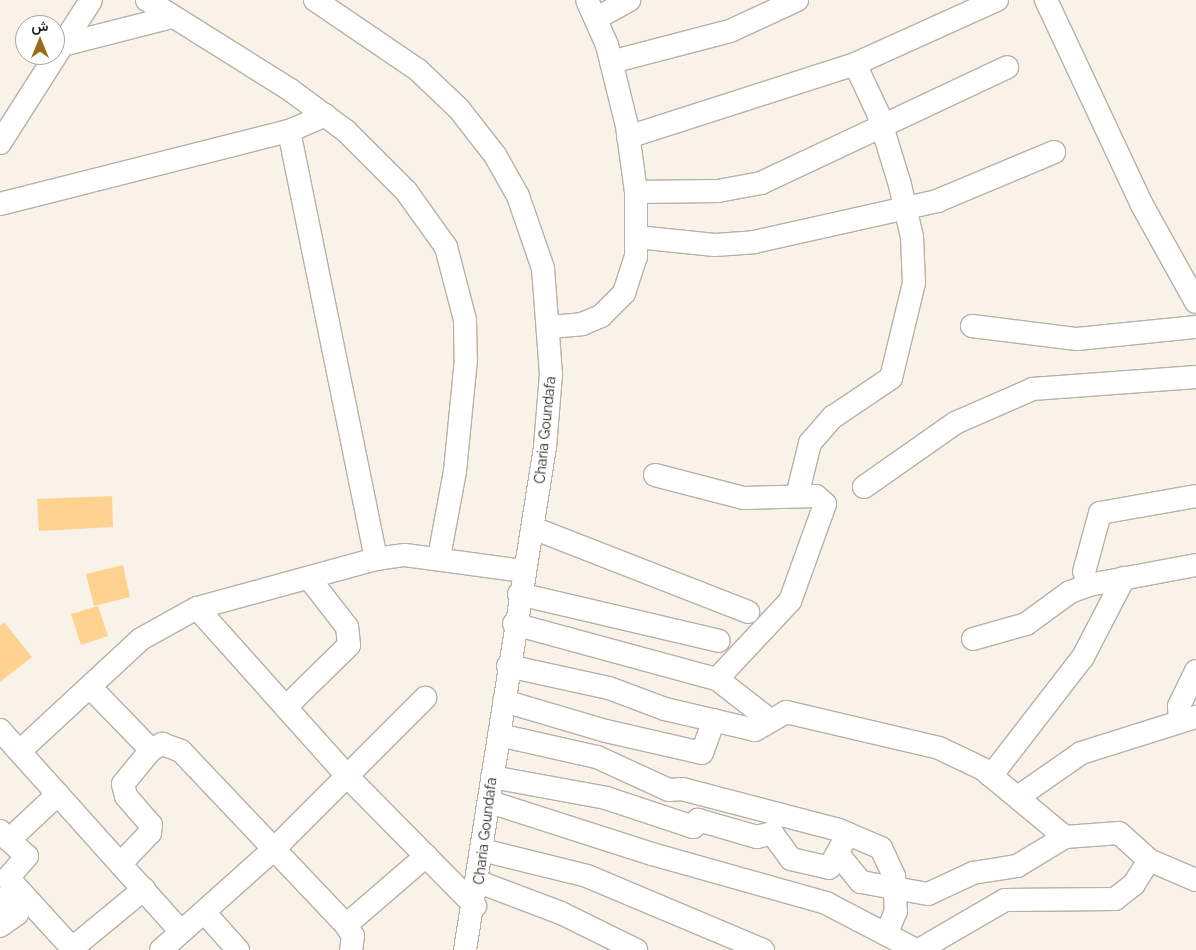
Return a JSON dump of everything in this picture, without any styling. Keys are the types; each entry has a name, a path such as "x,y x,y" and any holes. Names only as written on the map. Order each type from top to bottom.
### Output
{"street":[{"path":"65,40 91,0"},
{"path":"147,0 326,115 379,161 431,219 457,280 466,359 455,471 439,557"},
{"name":"Charia Goundafa","path":"315,0 418,70 460,109 496,155 532,231 550,327 549,392 533,528 514,624 479,882 465,950"},
{"path":"550,327 592,321 624,293 636,257 636,192 628,137 612,62 592,9 629,0"},
{"path":"612,62 730,31 797,0"},
{"path":"628,137 855,64 997,0"},
{"path":"1046,0 1142,205 1196,302"},
{"path":"65,44 172,17"},
{"path":"797,496 810,442 833,418 875,390 894,371 914,283 906,208 882,126 855,64"},
{"path":"0,143 49,65"},
{"path":"636,192 748,187 1007,67"},
{"path":"0,204 289,131 326,115"},
{"path":"289,131 376,559"},
{"path":"637,237 739,244 906,208 979,187 1054,152"},
{"path":"972,326 1076,339 1196,327"},
{"path":"864,487 955,423 1033,388 1196,377"},
{"path":"655,475 744,498 797,496 820,498 825,510 790,601 718,679"},
{"path":"1084,572 1100,513 1196,496"},
{"path":"533,528 748,612"},
{"path":"20,751 141,639 197,608 376,559 439,557 524,571"},
{"path":"973,639 1026,624 1070,592 1124,578 1196,565"},
{"path":"286,707 349,645 347,627 309,578"},
{"path":"991,776 1083,657 1124,578"},
{"path":"519,594 719,641"},
{"path":"197,608 348,777 475,906"},
{"path":"514,624 718,679 771,721"},
{"path":"508,666 609,688 665,709 755,730 786,712 875,730 939,748 991,776 1065,837"},
{"path":"1018,797 1081,753 1188,719 1179,706 1196,671"},
{"path":"90,686 151,750"},
{"path":"161,950 274,849 425,698"},
{"path":"504,701 606,732 702,753 714,720"},
{"path":"0,730 122,862 181,932"},
{"path":"499,735 597,756 670,790 682,789 848,834 881,848 895,886 896,911 886,934"},
{"path":"122,862 150,833 151,824 126,796 123,784 151,750 162,744 181,751 346,925 354,936 351,950"},
{"path":"492,777 606,798 693,827 698,820 757,837 772,833 791,859 829,868 848,834"},
{"path":"3,887 27,856 4,836 58,794"},
{"path":"490,802 652,854 826,903 917,950 1005,900 1115,899 1134,884 1149,860"},
{"path":"838,854 861,882 895,886 928,894 973,873 1017,866 1065,837 1119,833 1149,860 1196,880"},
{"path":"482,850 587,876 763,950"},
{"path":"346,925 426,856"},
{"path":"479,882 560,913 636,950"},
{"path":"3,887 71,949 144,889"},
{"path":"0,926 17,914 3,887"},
{"path":"204,912 238,950"}],"building":[{"path":"112,496 113,527 39,531 37,499"},
{"path":"123,565 130,597 94,606 86,574"},
{"path":"98,606 108,636 81,645 71,614"},
{"path":"4,622 32,657 0,682 0,626"}]}
